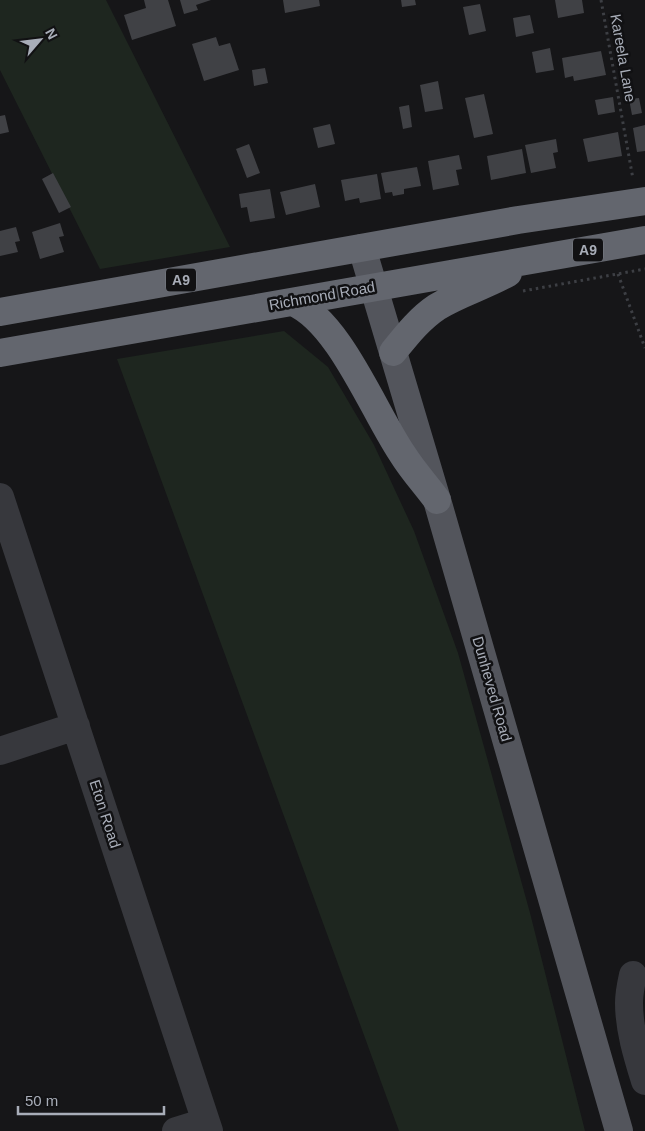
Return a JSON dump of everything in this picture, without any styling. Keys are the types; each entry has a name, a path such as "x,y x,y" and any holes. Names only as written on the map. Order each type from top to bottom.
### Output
{"highway":[{"name":"A9","path":"0,312 518,220 639,190"},
{"name":"Richmond Road","path":"0,353 645,240"},
{"path":"393,352 413,328 438,307 465,292 490,283 531,260"},
{"path":"293,302 303,306 327,328 402,454 437,500"}],"main road":[{"name":"Dunheved Road","path":"362,248 437,500 619,1131"}],"street":[{"name":"Eton Road","path":"0,497 207,1126"},
{"path":"0,751 76,726"},
{"path":"633,975 629,1002 631,1022 634,1044 645,1081"},
{"path":"176,1131 207,1126"}],"path":[{"name":"Kareela Lane","path":"602,0 639,190"},
{"path":"515,292 645,269"},
{"path":"618,274 645,348"}],"shaded area":[{"path":"0,0 106,0 230,247 100,269 0,70"},
{"path":"284,331 328,367 374,445 414,531 458,653 530,913 585,1131 399,1131 117,359"}],"building":[{"path":"144,0 168,0 176,26 132,40 124,15 146,8"},
{"path":"180,0 211,0 196,5 198,10 184,14"},
{"path":"283,0 319,0 320,6 285,13"},
{"path":"401,0 415,0 416,5 402,7"},
{"path":"555,0 582,0 584,13 558,18"},
{"path":"480,4 486,31 469,35 463,7"},
{"path":"530,15 534,33 516,37 513,18"},
{"path":"216,37 219,46 230,43 239,70 204,81 192,44"},
{"path":"550,48 554,70 536,73 532,52"},
{"path":"601,51 606,75 574,81 573,76 565,78 562,58"},
{"path":"265,68 268,83 254,86 252,70"},
{"path":"438,81 443,109 425,112 420,85"},
{"path":"484,94 493,134 474,138 465,98"},
{"path":"613,97 615,112 598,115 595,100"},
{"path":"639,98 642,113 632,115 629,99"},
{"path":"409,105 412,127 403,129 399,107"},
{"path":"5,115 9,132 0,134 0,116"},
{"path":"330,124 335,144 318,148 313,128"},
{"path":"645,125 645,151 637,152 633,128"},
{"path":"618,132 622,156 588,162 583,139"},
{"path":"556,139 558,152 553,153 556,168 531,173 525,145"},
{"path":"249,144 260,173 247,178 236,149"},
{"path":"522,149 526,173 491,180 487,156"},
{"path":"459,155 462,169 456,170 459,185 433,190 428,161"},
{"path":"417,167 421,186 404,189 404,194 393,196 392,192 385,193 381,173"},
{"path":"53,173 71,207 59,213 42,179"},
{"path":"377,174 381,199 360,203 359,198 345,201 341,180"},
{"path":"315,184 320,207 286,215 280,192"},
{"path":"270,189 275,218 250,222 247,207 241,208 239,194"},
{"path":"60,223 64,236 59,237 64,252 40,259 32,232"},
{"path":"16,227 20,241 15,242 18,252 0,256 0,231"}]}
